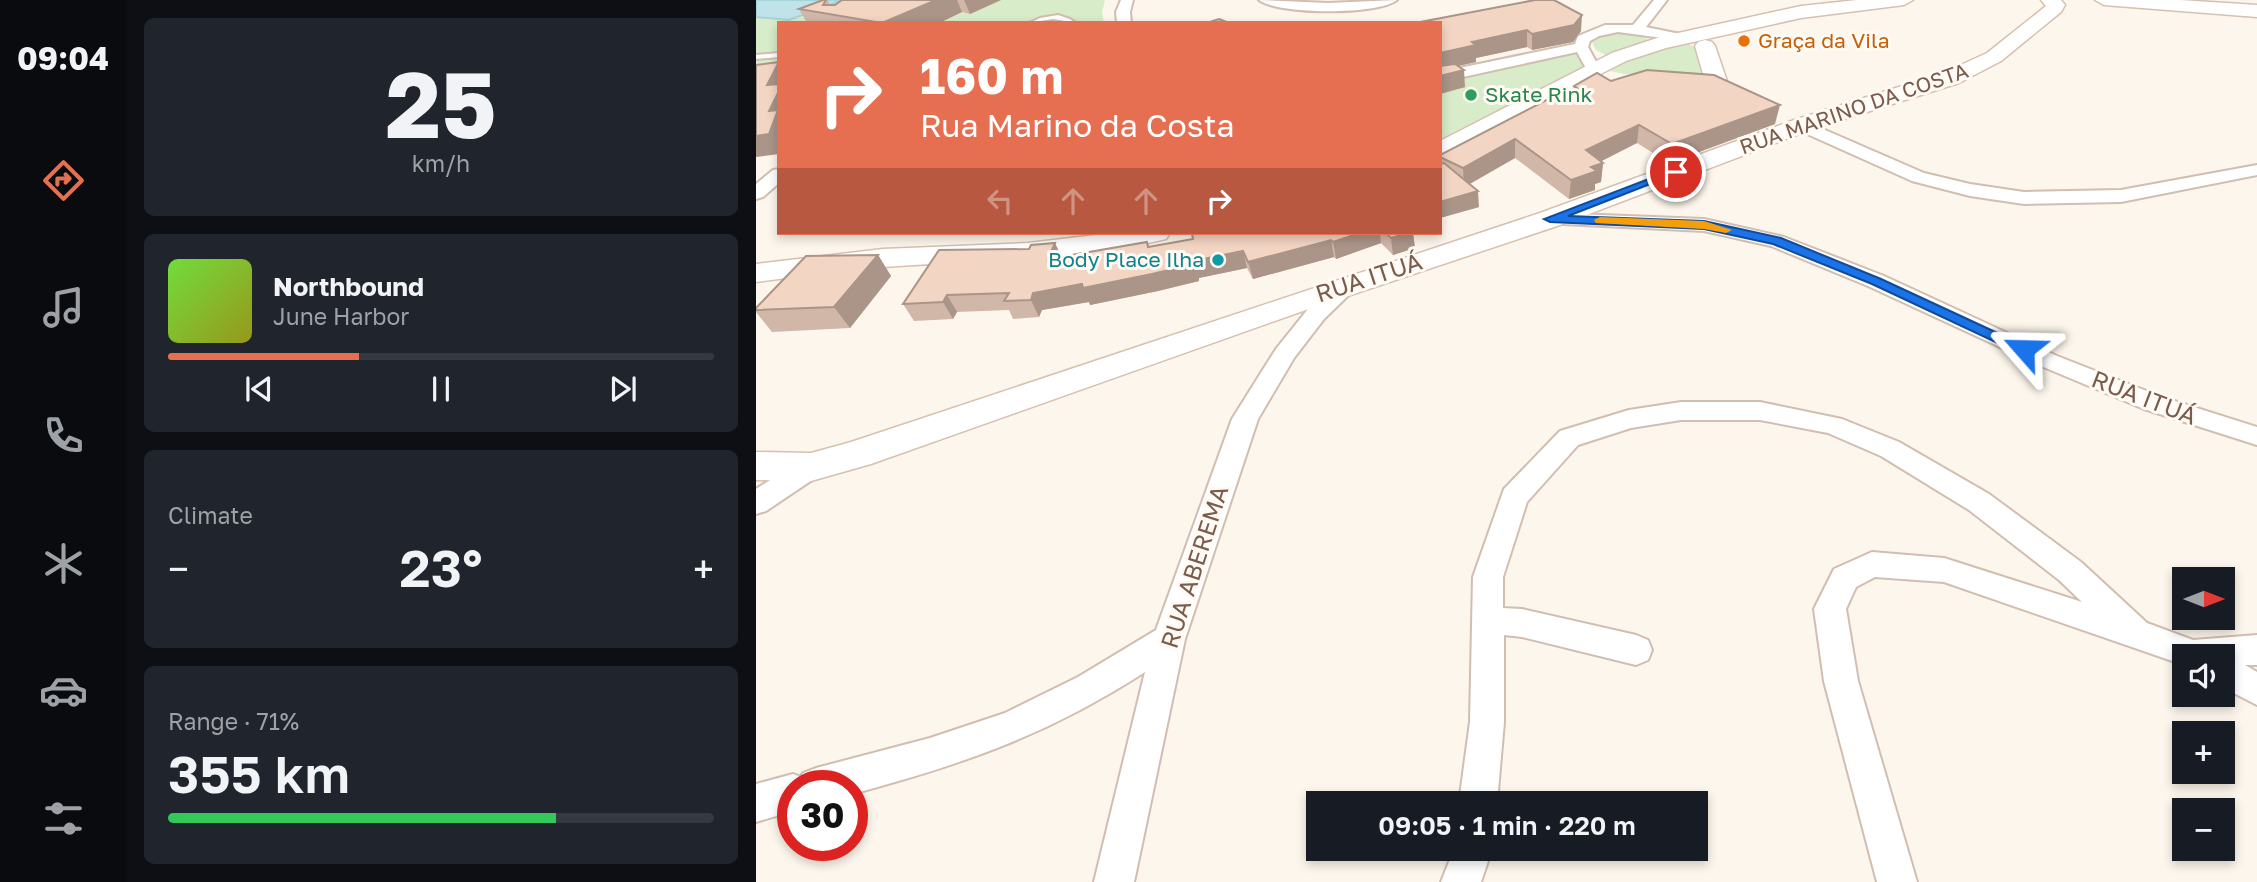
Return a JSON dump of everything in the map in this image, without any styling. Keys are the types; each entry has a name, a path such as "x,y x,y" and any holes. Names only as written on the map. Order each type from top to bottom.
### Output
{"street":[{"path":"1124,21 1123,12 1127,0"},
{"path":"1265,0 1312,7 1351,6 1391,0"},
{"path":"1636,30 1661,0"},
{"path":"1584,74 1581,47 1583,39 1593,27 1708,39 1801,12 1905,0"},
{"path":"2074,1 2257,10"},
{"name":"RUA MARINO DA COSTA","path":"1550,219 1802,125 1972,69 1994,57 2056,5 2074,1"},
{"path":"1442,150 1584,74 1641,49 1680,38"},
{"path":"1708,39 1717,84"},
{"path":"1442,77 1581,47"},
{"path":"1584,74 1620,78"},
{"path":"1691,83 1717,84 1741,96"},
{"path":"1778,113 1867,156 1918,177 1970,190 2024,198 2121,196 2254,164"},
{"path":"756,193 777,176"},
{"name":"RUA ITUÁ","path":"756,466 811,467 858,454 1550,219 1704,225 1777,241 1876,281 2062,366 2153,403 2257,436"},
{"path":"756,273 883,258 1028,252 1099,244 1146,235"},
{"name":"RUA ABEREMA","path":"1114,882 1170,639 1245,419 1284,354 1316,314 1347,286"},
{"path":"1479,791 1487,722 1488,577 1514,497 1569,438 1629,419 1681,411 1760,411 1833,425 1890,449 1979,502 2070,571 2136,633"},
{"path":"756,503 811,467"},
{"path":"1898,882 1841,681 1830,609 1845,578 1872,564 1944,570 2172,646"},
{"path":"1487,620 1522,622 1636,650"},
{"path":"868,771 978,740 1040,715 1170,639"},
{"path":"2235,652 2257,650"},
{"path":"2235,677 2257,688"},
{"path":"756,803 777,797"},
{"path":"1461,882 1469,861"}],"lane":[{"path":"1037,21 1048,17 1063,17 1070,21"},
{"path":"760,57 777,53"},
{"path":"760,57 777,62"}],"green space":[{"path":"842,0 1105,0 1102,12 1104,21 777,21 777,70 756,71 756,17 789,20"},
{"path":"1633,33 1650,40 1606,55 1596,50 1592,42 1597,34"},
{"path":"1671,43 1689,44 1700,50 1705,69 1701,78 1624,74 1606,70"},
{"path":"1581,51 1589,68 1442,146 1442,81"}],"water":[{"path":"756,0 842,0 789,20 756,17"}],"building":[{"path":"823,0 826,0 823,5 835,5 842,0 936,0 887,21 870,21 799,9"},
{"path":"1535,0 1554,0 1582,15 1574,25 1532,34 1527,30 1472,42 1476,45 1442,53 1442,21 1425,21"},
{"path":"777,62 767,85 777,84 777,95 769,111 777,110 777,113 769,134 756,136 756,65"},
{"path":"1455,64 1464,70 1442,76 1442,66"},
{"path":"1647,70 1714,75 1780,105 1672,144 1639,125 1586,150 1603,163 1591,167 1597,171 1571,180 1515,139 1463,168 1442,158 1442,154 1562,92 1577,88 1574,86 1597,73 1611,81"},
{"path":"1444,163 1478,191 1442,201"},
{"path":"1192,235 1354,235 1248,262 1243,251 1083,288 1082,284 1033,293 1031,300 1004,301 1009,293 947,295 943,302 903,304 939,250 1029,249 1031,245 1055,243 1048,259 1147,242 1148,247 1193,239"},
{"path":"878,255 834,307 756,310 806,256"}],"slow traffic":[{"path":"1600,220 1704,225 1726,230"}],"place":[{"name":"Graça da Vila","path":"1744,41"},
{"name":"Skate Rink","path":"1471,95"},
{"name":"Body Place Ilha","path":"1218,260"}],"route":[{"path":"1676,172 1550,219 1704,225 1777,241 1876,281 2024,349"}]}
